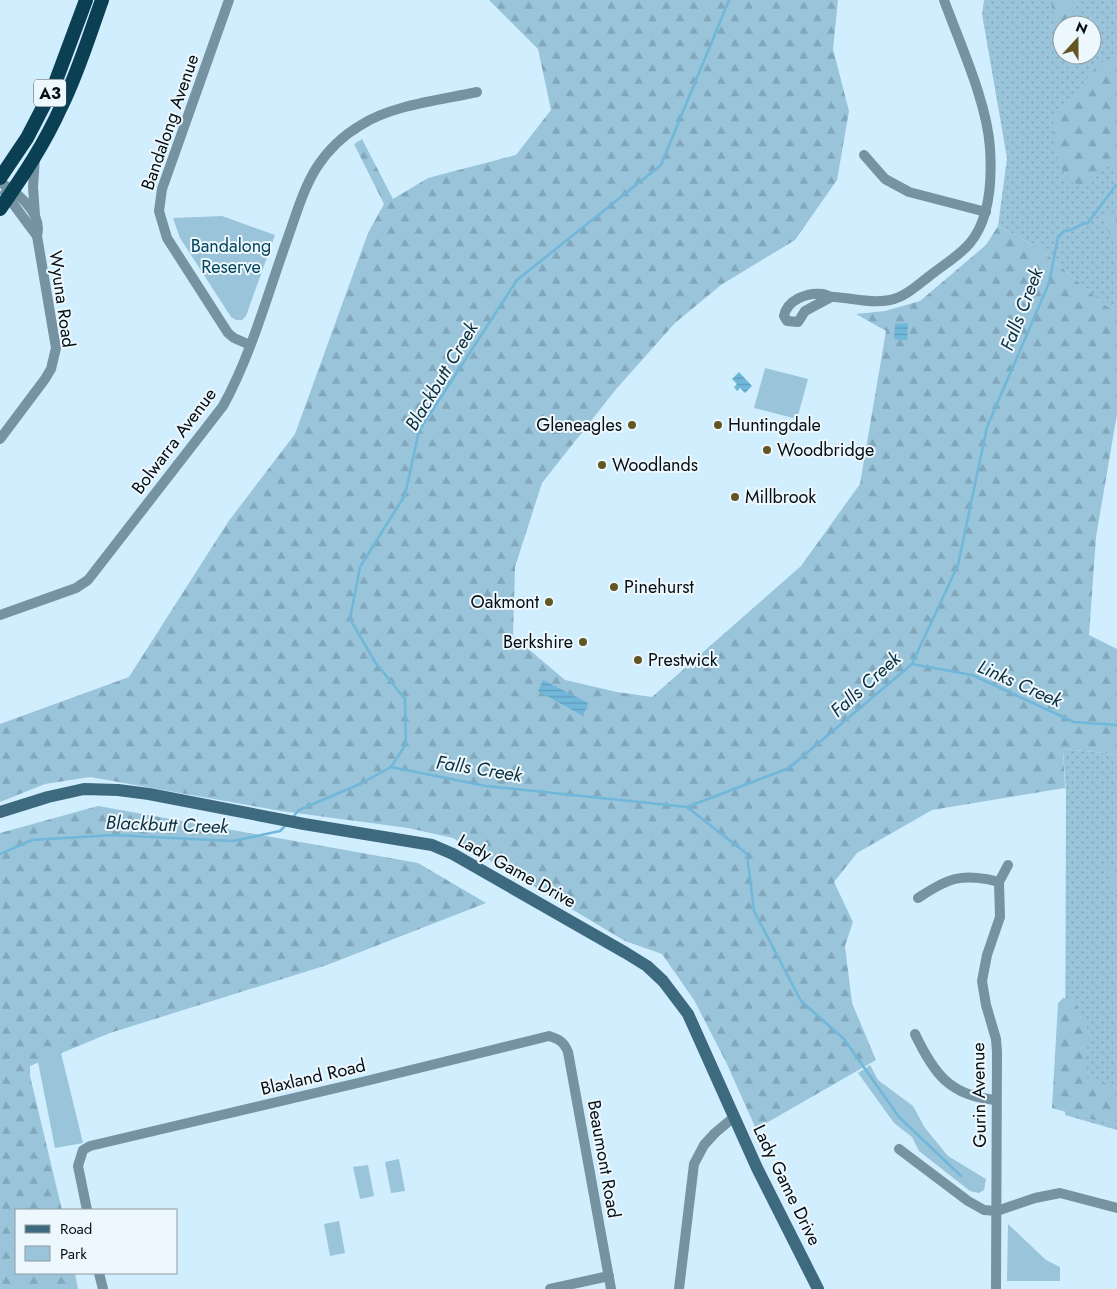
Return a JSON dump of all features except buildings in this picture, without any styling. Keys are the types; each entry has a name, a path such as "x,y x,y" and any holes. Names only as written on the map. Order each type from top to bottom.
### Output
{"highway":[{"name":"A3","path":"3,190 26,138 54,86 86,0"},
{"name":"A3","path":"3,190 35,156 61,108 71,86 102,0"}],"main road":[{"name":"Lady Game Drive","path":"0,812 48,797 84,790 118,790 149,794 304,824 413,841 453,854 499,880 646,966 664,981 688,1014 757,1168 818,1289"}],"street":[{"name":"Bandalong Avenue","path":"229,0 162,189 159,211 167,238 228,333 234,338 250,345"},
{"path":"831,298 893,300 964,249 980,229 986,212 990,176 990,147 981,103 944,0"},
{"name":"Bolwarra Avenue","path":"0,614 76,588 88,580 223,406 250,345 302,196 318,166 330,150 362,124 379,116 398,109 477,92"},
{"path":"864,155 885,179 909,192 986,212"},
{"name":"Wyuna Road","path":"0,439 45,379 54,359 55,339 37,236 39,229 35,215 33,187 35,156"},
{"path":"3,190 18,194 35,215"},
{"name":"Wyuna Road","path":"3,190 37,236"},
{"name":"Gurin Avenue","path":"996,1289 996,1039 986,1005 982,981 987,955 1000,917 999,882 1008,865"},
{"path":"918,898 937,886 954,879 987,878 999,882"},
{"path":"915,1034 938,1074 950,1084 962,1093 970,1096 996,1100"},
{"name":"Blaxland Road","path":"87,1209 78,1166 83,1150 90,1146 549,1036 558,1039"},
{"name":"Beaumont Road","path":"558,1039 565,1044 568,1052 612,1289"},
{"path":"679,1289 694,1164 704,1144 715,1132 734,1117"},
{"path":"899,1148 975,1206 984,1210 997,1210 1035,1198 1060,1193 1117,1208"},
{"path":"100,1274 103,1289"},
{"path":"550,1289 609,1276"}],"green space":[{"path":"489,0 838,0 833,49 849,111 837,180 795,240 721,285 675,323 617,388 542,483 515,567 513,636 565,680 617,692 652,697 801,566 860,484 886,331 856,314 885,311 920,301 986,245 998,226 1039,248 1106,306 1117,310 1117,414 1096,537 1089,635 1117,649 1117,756 1063,749 1065,788 932,810 857,853 834,882 853,922 845,946 852,1003 876,1060 756,1129 726,1062 694,1000 662,954 625,941 453,838 408,828 281,811 90,777 45,784 0,802 0,724 129,677 228,522 295,434 368,233 384,204 354,144 362,139 393,199 428,178 516,155 551,110 538,49"},
{"path":"984,0 1117,0 1117,310 1106,306 1039,248 998,226 1007,158 982,14"},
{"path":"1051,0 1073,0 1073,15 1053,15"},
{"path":"1111,56 1117,56 1117,163 1104,167 1091,183 1075,184 1069,180 1060,165 1053,120 1098,65 1102,65 1102,62"},
{"path":"1110,210 1117,219 1117,241 1111,235 1106,225 1107,212"},
{"name":"Bandalong Reserve","path":"222,216 275,235 246,316 242,320 236,320 231,317 180,238 173,218"},
{"path":"765,368 808,379 797,419 754,408"},
{"path":"1063,749 1117,756 1117,1130 1065,1115 1066,794"},
{"path":"98,806 418,863 486,903 327,965 110,1033 30,1066 30,1076 62,1209 15,1209 15,1274 75,1274 78,1289 0,1289 0,833"},
{"path":"1117,864 1117,898 1111,889 1107,867"},
{"path":"1063,998 1074,999 1089,1032 1084,1076 1117,1087 1117,1126 1052,1108 1058,1003"},
{"path":"61,1053 83,1143 55,1148 38,1062"},
{"path":"870,1065 878,1080 913,1106 925,1128 948,1156 986,1179 984,1190 979,1193 970,1191 919,1151 912,1137 894,1123 858,1073"},
{"path":"399,1159 405,1191 391,1193 385,1162"},
{"path":"368,1165 374,1196 360,1199 353,1167"},
{"path":"339,1221 345,1253 330,1256 324,1224"},
{"path":"1008,1224 1046,1260 1060,1267 1060,1281 1007,1281"}],"shaded area":[{"path":"908,323 907,340 894,339 895,324"},
{"path":"739,372 752,386 745,393 740,388 737,391 734,387 737,384 732,379"},
{"path":"543,680 588,703 583,716 538,691"}],"waterway":[{"name":"Blackbutt Creek","path":"292,818 299,810 360,784 391,767 406,744 405,699 375,662 350,619 360,567 405,495 419,431 517,280 661,165 729,0"},
{"name":"Falls Creek","path":"391,767 486,786 687,807 789,768 912,664 958,565 987,427 1049,283 1058,237 1064,231 1088,223 1116,185"},
{"name":"Links Creek","path":"912,664 972,675 1074,722 1117,725"},
{"path":"687,807 747,854 754,911 801,1001 844,1039 899,1117 961,1176"},
{"name":"Blackbutt Creek","path":"0,854 32,840 113,835 233,841 280,831 285,826"}],"place":[{"name":"Gleneagles","path":"632,425"},
{"name":"Huntingdale","path":"718,425"},
{"name":"Woodbridge","path":"767,450"},
{"name":"Woodlands","path":"602,465"},
{"name":"Millbrook","path":"735,497"},
{"name":"Pinehurst","path":"614,587"},
{"name":"Oakmont","path":"549,602"},
{"name":"Berkshire","path":"583,642"},
{"name":"Prestwick","path":"638,660"}]}
